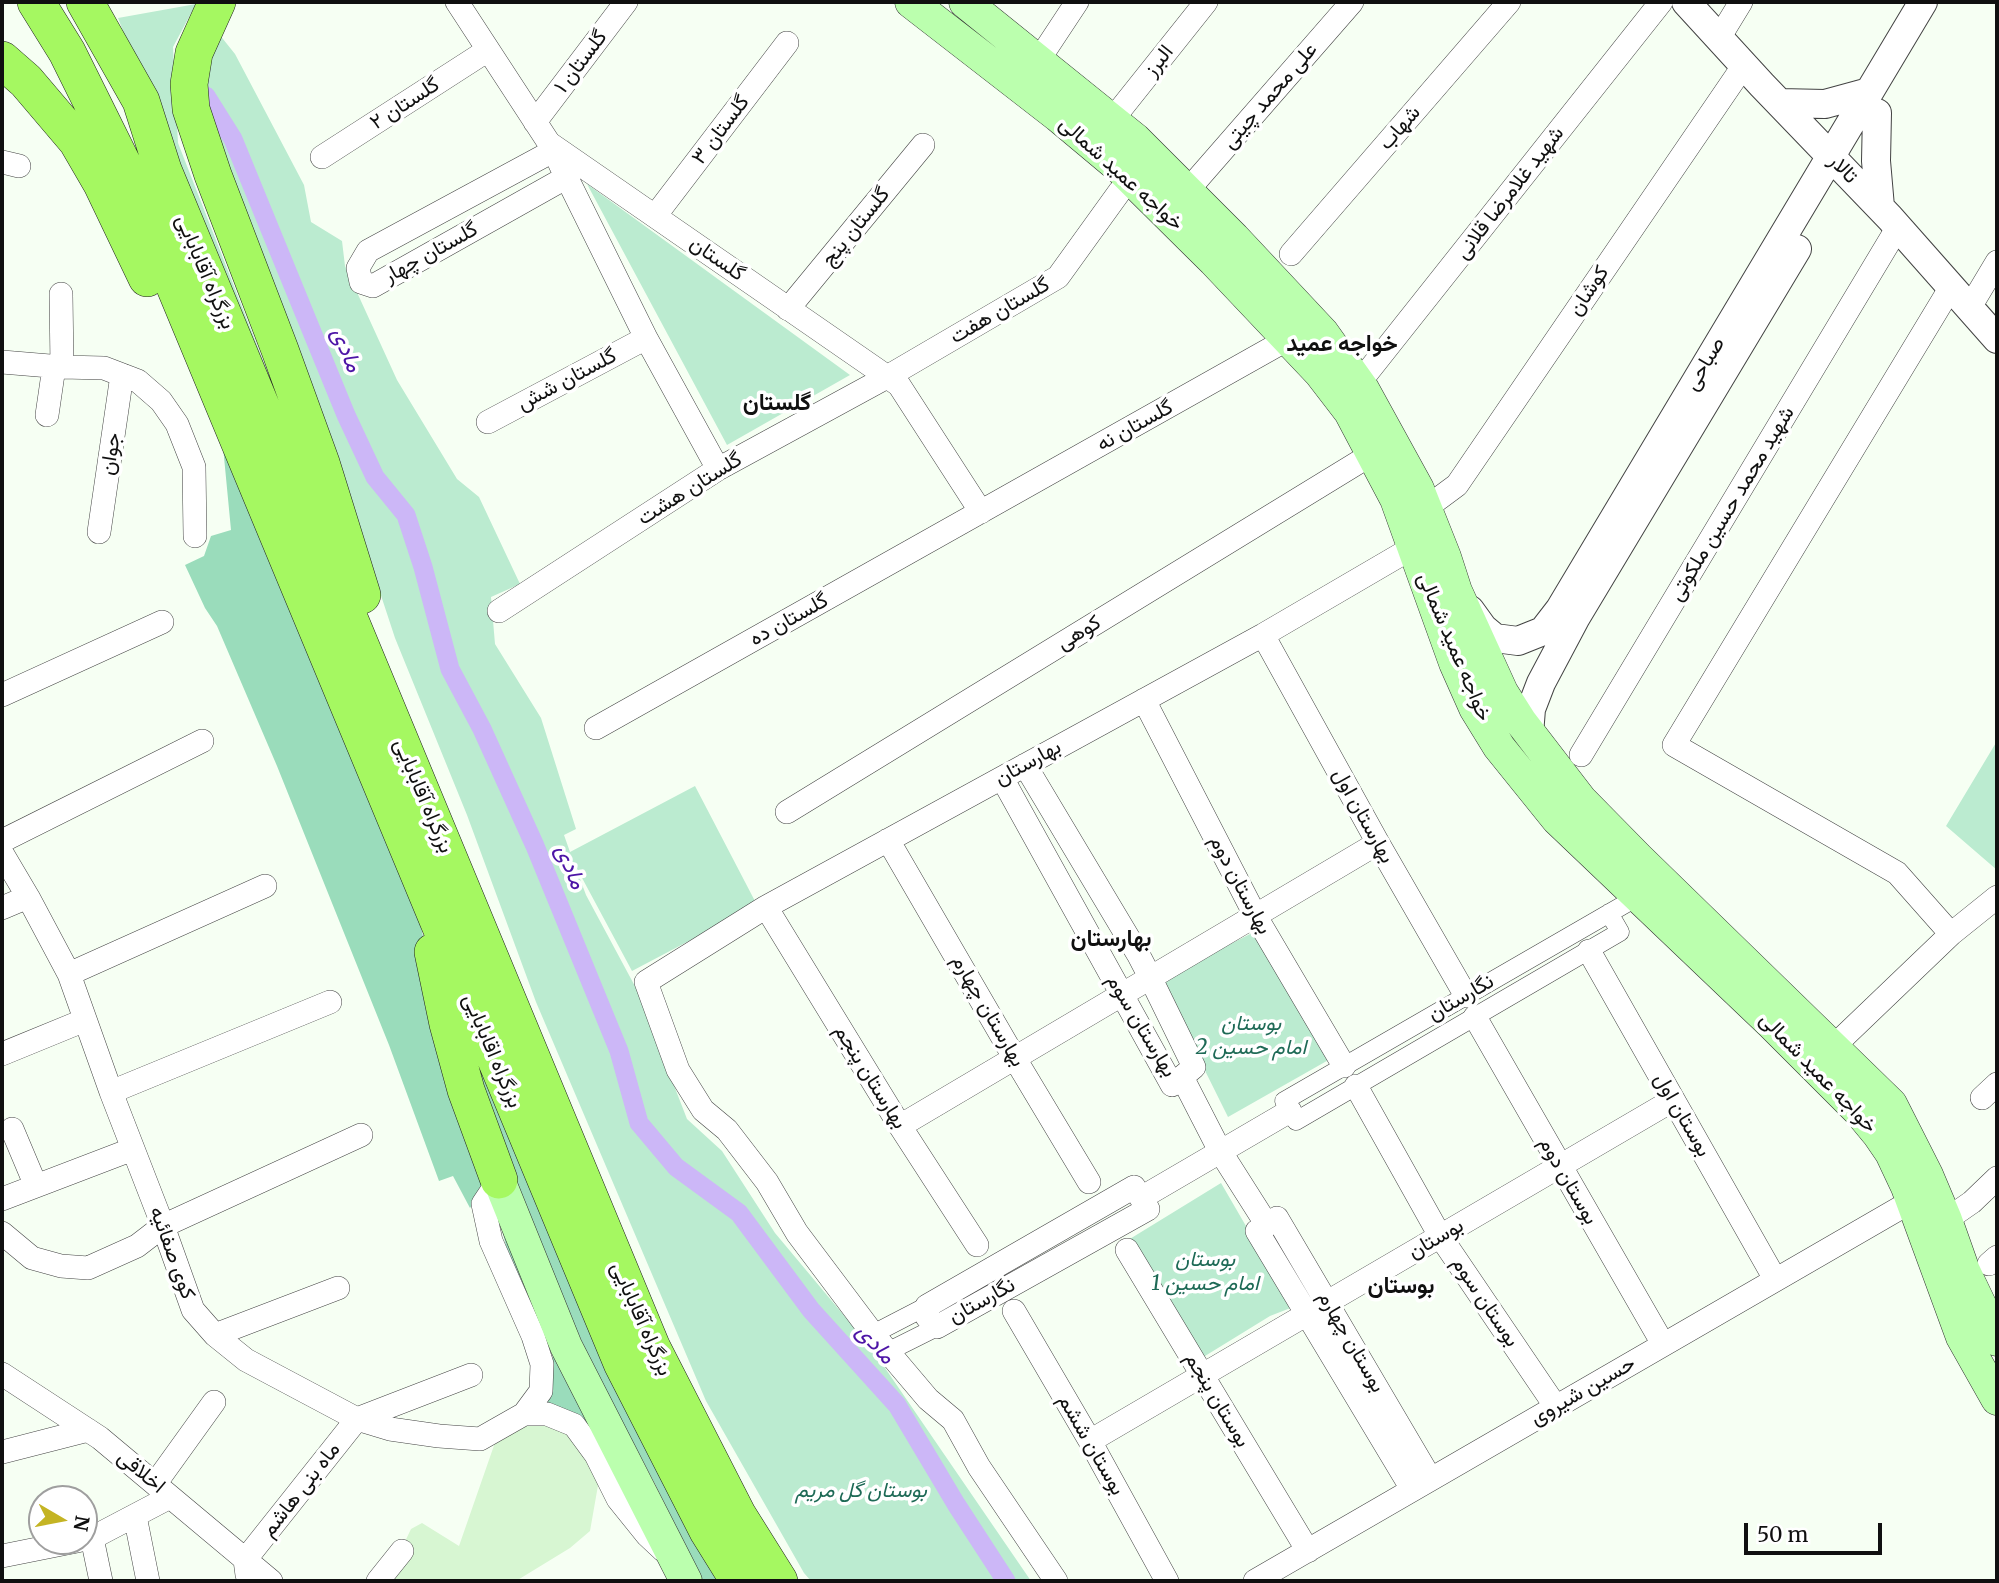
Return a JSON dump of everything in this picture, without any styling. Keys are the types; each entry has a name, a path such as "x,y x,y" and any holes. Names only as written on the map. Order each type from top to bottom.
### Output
{"highway":[{"name":"بزرگراه آقابابایی","path":"36,2 67,51 131,181 268,510"},
{"name":"بزرگراه آقابابایی","path":"85,2 141,101 163,170 652,1349 737,1514 779,1581"},
{"path":"217,2 194,53 189,84 191,109 213,175 321,463 423,797"},
{"path":"2,60 26,81 77,141 102,184 139,264 268,510"},
{"name":"بزرگراه اقابابایی","path":"268,510 622,1363 708,1531 739,1581"},
{"path":"414,862 448,1024 466,1090 499,1180"}],"main road":[{"name":"خواجه عمید شمالی","path":"911,2 1119,167 1214,261 1303,341 1359,383 1412,477 1456,591 1502,692 1530,734 1574,768 1581,800 1891,1104 1912,1142 1922,1194 1962,1337 1997,1399"},
{"name":"خواجه عمید شمالی","path":"965,2 1135,139 1188,190 1303,341 1320,373 1350,412 1396,499 1455,663 1475,708 1499,747 1557,819 1772,1024 1878,1133 1922,1194 1946,1220 1964,1271 1997,1340"},
{"path":"499,1180 566,1346 680,1571"}],"street":[{"name":"گلستان","path":"457,2 551,147 899,385 981,512"},
{"name":"گلستان ۱","path":"535,122 626,2"},
{"path":"1038,61 1077,2"},
{"name":"البرز","path":"1112,120 1206,2"},
{"name":"علی محمد چیتی","path":"1188,190 1352,2"},
{"name":"شهاب","path":"1291,254 1509,2"},
{"name":"شهید غلامرضا قلانی","path":"1359,383 1661,2"},
{"name":"تالار","path":"1686,2 1889,217 1997,339"},
{"path":"1720,38 1741,2"},
{"name":"صباحی","path":"1456,591 1483,628 1495,638 1518,641 1543,631 1600,558 1873,102 1923,2"},
{"name":"صباحی","path":"1873,102 1943,2"},
{"name":"گلستان ۳","path":"655,216 787,43"},
{"name":"گلستان ۲","path":"322,157 488,50"},
{"name":"کوشان","path":"1426,508 1457,485 1744,65"},
{"path":"1780,103 1873,102 1876,161 1889,217"},
{"name":"گلستان پنج","path":"788,309 923,145"},
{"path":"551,147 646,338 718,469"},
{"name":"گلستان چهار","path":"551,147 368,251 358,268 361,282 373,286 567,177"},
{"name":"گلستان هفت","path":"887,377 1058,277 1120,191"},
{"name":"شهید محمد حسین ملکوتی","path":"1574,768 1889,217"},
{"path":"1970,307 1997,262"},
{"path":"1951,286 1674,745 1897,873 1951,934"},
{"path":"47,415 58,367 61,294"},
{"name":"گلستان شش","path":"488,422 646,338"},
{"name":"گلستان نه","path":"981,512 1303,341"},
{"path":"2,362 103,368 138,381 161,401 177,424 194,467 195,536"},
{"name":"جوان","path":"99,532 122,375"},
{"name":"گلستان هشت","path":"499,611 718,469 887,377"},
{"name":"کوهی","path":"787,812 1372,454"},
{"name":"گلستان ده","path":"596,728 981,512"},
{"name":"بهارستان","path":"873,1334 797,1233 767,1182 727,1130 703,1110 678,1070 646,982 766,907 1263,635 1412,548"},
{"name":"صباحی","path":"1530,734 1531,709 1541,683 1576,617 1600,558"},
{"path":"2,695 162,622"},
{"name":"بهارستان اول","path":"1263,635 1470,1006"},
{"name":"بهارستان دوم","path":"1144,700 1255,915 1344,1066"},
{"path":"2,841 202,741"},
{"name":"بهارستان سوم","path":"1002,778 1172,1084 1194,1068 1138,954 1026,765"},
{"name":"بهارستان چهارم","path":"888,840 1089,1182"},
{"path":"900,1126 1378,843"},
{"name":"کوی صفائیه","path":"2,853 69,974 110,1092 193,1310 215,1335 246,1360 358,1419 390,1429 480,1439 524,1413"},
{"path":"69,974 265,886"},
{"name":"نگارستان","path":"932,1317 1134,1187 1141,1198 1220,1151 1344,1066 1470,1006 1609,913 1639,896"},
{"path":"2,908 28,897"},
{"path":"1833,1047 1951,934 1997,897"},
{"name":"بهارستان پنجم","path":"766,907 900,1126 977,1245"},
{"path":"1287,1106 1296,1121 1356,1086 1470,1006 1589,951 1620,932 1609,913"},
{"name":"بوستان اول","path":"1589,951 1776,1279"},
{"path":"110,1092 330,1002"},
{"name":"بوستان دوم","path":"1470,1006 1662,1344"},
{"path":"2,1054 85,1020"},
{"name":"بهارستان سوم","path":"1182,1077 1220,1151"},
{"name":"بوستان سوم","path":"1356,1086 1440,1237 1556,1407"},
{"name":"بوستان","path":"1090,1441 1673,1100"},
{"path":"12,1129 36,1186"},
{"path":"2,1233 32,1258 61,1266 88,1268 137,1246 163,1226 361,1135"},
{"path":"2,1199 133,1149"},
{"name":"بوستان چهارم","path":"1220,1151 1267,1225 1277,1218 1318,1308 1421,1484"},
{"path":"1946,1220 1972,1202 1997,1178"},
{"path":"499,1180 483,1203 491,1241 533,1336 542,1364 541,1391 524,1413"},
{"name":"حسین شیروی","path":"1255,1581 1922,1194"},
{"name":"بوستان پنجم","path":"1127,1250 1308,1551"},
{"path":"215,1335 338,1288"},
{"name":"بوستان ششم","path":"1013,1311 1090,1441 1167,1581"},
{"path":"932,1317 873,1334 928,1399 953,1420 979,1467 1056,1581"},
{"path":"887,1352 932,1317"},
{"name":"اخلاقی","path":"2,1374 100,1438 163,1490 247,1571 271,1581"},
{"path":"358,1419 471,1375"},
{"path":"98,1533 135,1516 163,1490 214,1402"},
{"path":"524,1413 547,1414 574,1425 596,1455 618,1499 680,1571"},
{"name":"ماه بنی هاشم","path":"247,1571 358,1419"},
{"path":"2,1452 88,1430"},
{"path":"135,1516 148,1581"},
{"path":"2,1556 28,1551"},
{"path":"378,1581 402,1551"},
{"path":"90,1555 101,1581"}],"green space":[{"path":"196,4 173,47 178,143 295,442 198,225 118,18"},
{"name":"بوستان گل مریم","path":"215,29 235,54 304,185 311,222 342,241 345,266 397,380 457,479 479,497 520,584 491,597 495,644 541,718 576,829 564,835 570,852 695,786 757,905 632,971 574,863 586,895 637,990 687,1119 722,1151 775,1233 872,1349 1031,1581 811,1581 706,1401 536,1002 467,815 395,638 342,477 208,133 198,71"},
{"path":"587,184 850,375 727,445"},
{"path":"222,436 412,886 433,982 491,1178 470,1208 453,1176 439,1181 389,1045 277,766 217,626 205,608 185,565 204,556 211,536 231,530"},
{"path":"1997,741 1997,870 1946,826"},
{"name":"بوستان امام حسین 2","path":"1254,932 1332,1058 1228,1117 1160,980"},
{"path":"450,981 612,1370 686,1529 720,1581 703,1581 588,1356 519,1197"},
{"name":"بوستان امام حسین 1","path":"1221,1183 1293,1307 1270,1316 1192,1364 1120,1245"},
{"path":"495,1201 611,1468 539,1406 551,1380 553,1353 506,1246"},
{"path":"526,1419 572,1430 600,1474 590,1531 570,1548 516,1581 386,1581 411,1529 422,1523 459,1546 498,1434"}],"waterway":[{"name":"مادی","path":"206,96 233,139 346,415 375,477 406,515 450,669 482,729 535,846 619,1051 639,1123 676,1167 739,1213 811,1310 897,1405 1006,1581"}],"district":[{"name":"خواجه عمید","path":"1342,344"},
{"name":"گلستان","path":"777,403"},
{"name":"بهارستان","path":"1111,939"},
{"name":"بوستان","path":"1401,1286"}]}
